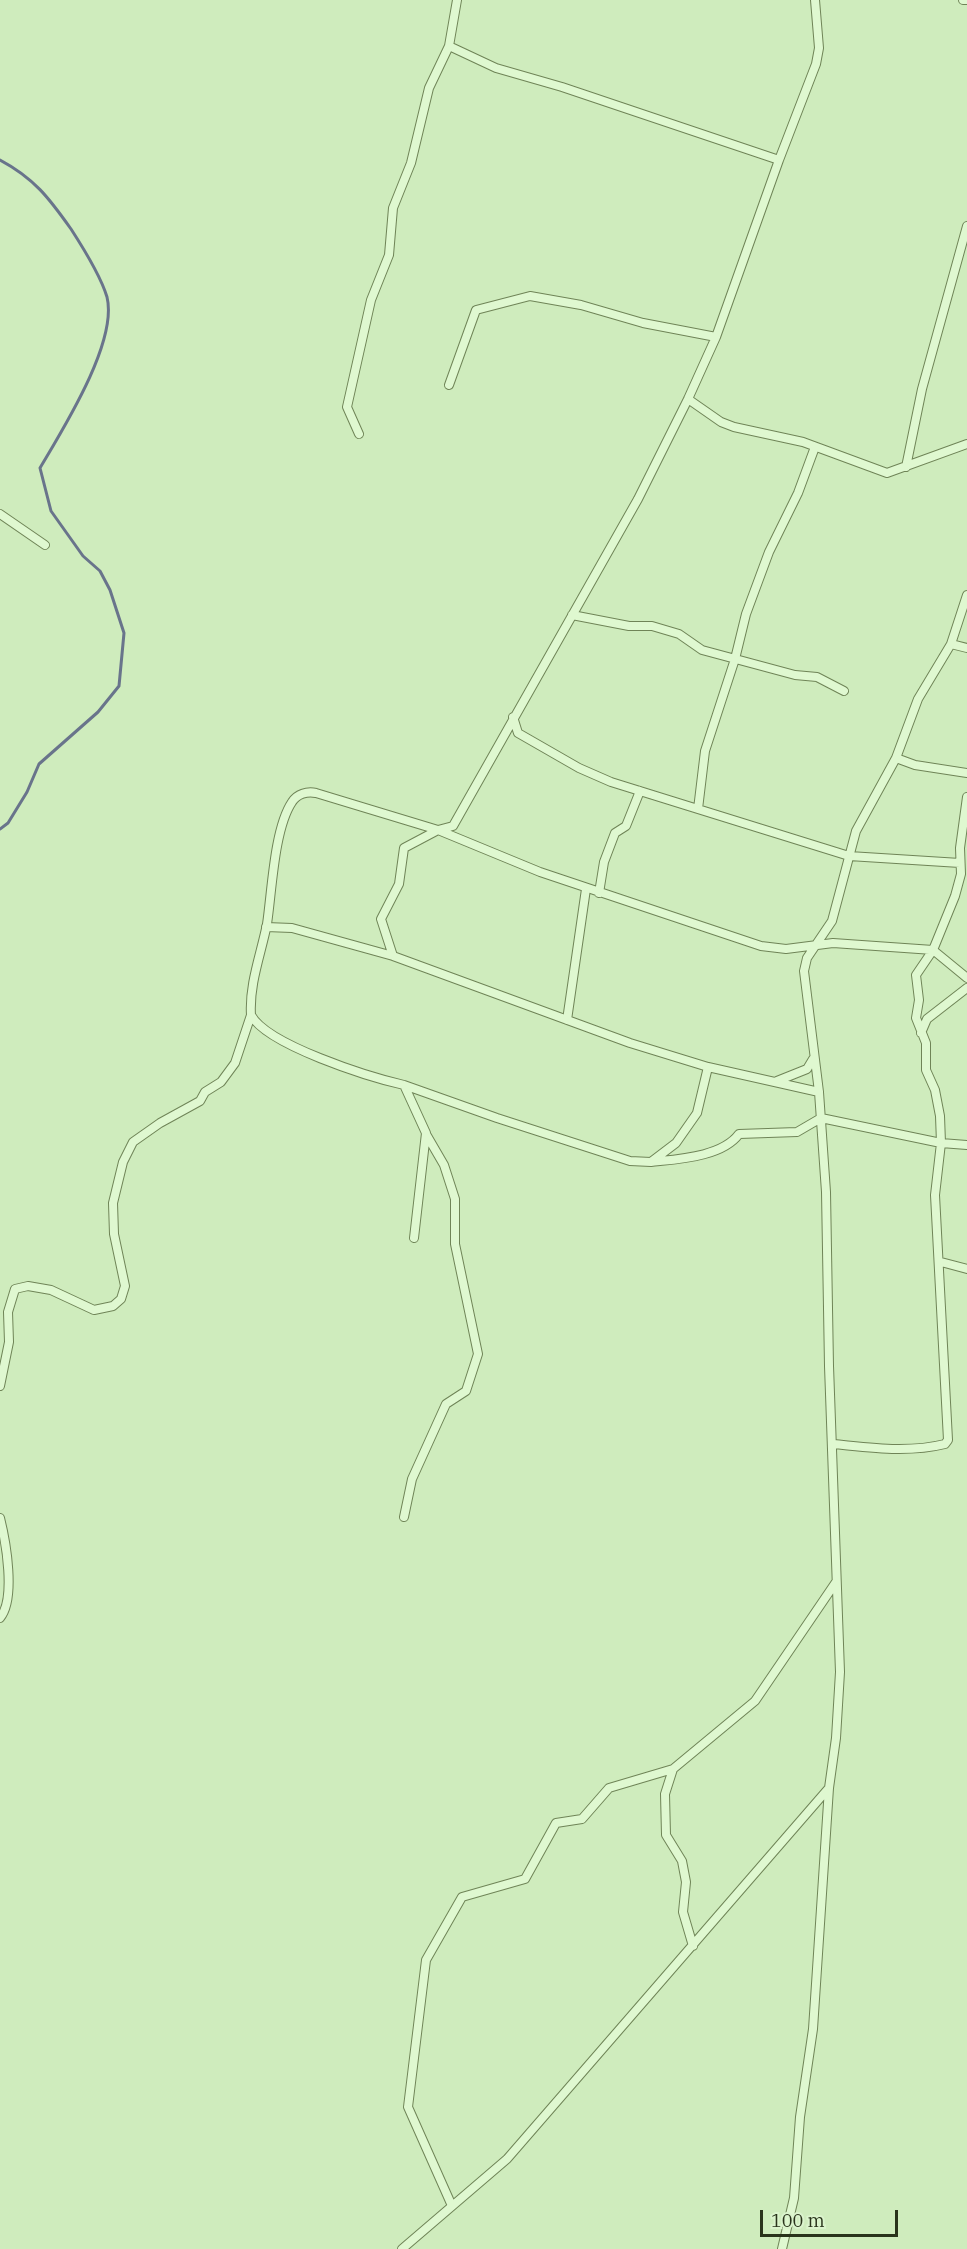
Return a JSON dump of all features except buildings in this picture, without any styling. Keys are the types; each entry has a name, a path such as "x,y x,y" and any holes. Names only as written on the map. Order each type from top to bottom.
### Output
{"street":[{"path":"359,434 347,408 371,300 389,255 393,208 411,163 429,88 449,46 457,0"},
{"path":"393,956 381,919 399,884 404,848 438,830 453,826 638,499 716,337 778,159 816,64 819,48 815,0"},
{"path":"449,46 496,68 562,87 778,159"},
{"path":"906,468 922,389 967,226"},
{"path":"449,385 476,310 530,296 581,305 643,323 716,337"},
{"path":"688,399 721,422 734,427 759,430 816,447 876,470 894,473 922,459 967,444"},
{"path":"698,809 705,751 735,659 746,614 769,552 798,493 816,447"},
{"path":"0,514 45,545"},
{"path":"782,2249 794,2198 800,2116 813,2029 829,1788 836,1738 840,1672 834,1444 821,1118 804,971 807,958 832,921 856,831 896,758 918,699 951,644 967,595"},
{"path":"572,615 629,626 652,626 679,633 702,650 795,675 817,677 844,690"},
{"path":"951,644 967,648"},
{"path":"513,717 518,733 579,768 640,791 849,856 960,863"},
{"path":"896,758 915,765 967,772"},
{"path":"599,893 604,862 615,833 626,826 640,791"},
{"path":"0,1386 9,1342 8,1312 15,1289 28,1286 51,1290 94,1310 112,1306 121,1299 125,1286 114,1234 113,1203 128,1152 133,1142 160,1123 200,1101 205,1092 221,1082 235,1063 251,1015 252,992 266,927 281,830 291,802 299,795 316,793 438,830 586,889 761,946 786,949 833,942 933,950 967,978"},
{"path":"834,1444 881,1449 936,1447 945,1444 948,1440 941,1262 935,1195 940,1143 938,1102 926,1070 926,1043 916,1018 920,1000 916,975 933,950 964,874 960,863 967,797"},
{"path":"567,1020 586,889"},
{"path":"266,927 292,928 393,956 630,1043 708,1067 819,1092"},
{"path":"921,1034 927,1019 967,988"},
{"path":"251,1015 265,1032 356,1071 630,1161 651,1162 712,1150 732,1143 739,1134 797,1132 821,1118 940,1143 967,1145"},
{"path":"777,1081 807,1070 813,1059"},
{"path":"651,1162 675,1143 697,1113 708,1067"},
{"path":"404,1085 444,1165 455,1199 455,1244 478,1354 466,1391 446,1404 412,1479 404,1517"},
{"path":"414,1238 426,1133"},
{"path":"941,1262 967,1269"},
{"path":"0,1518 7,1558 8,1599 7,1610 0,1618"},
{"path":"452,2206 408,2107 426,1960 462,1897 525,1879 556,1822 582,1819 609,1788 673,1769 755,1701 836,1582"},
{"path":"673,1769 665,1794 666,1836 682,1861 686,1882 683,1912 693,1946"},
{"path":"402,2249 507,2158 829,1788"}],"waterway":[{"path":"0,160 32,182 55,208 86,253 107,297 108,316 97,361 74,409 40,468 51,511 83,556 100,571 110,590 124,633 119,686 98,712 39,764 27,792 8,823 0,829"}]}
